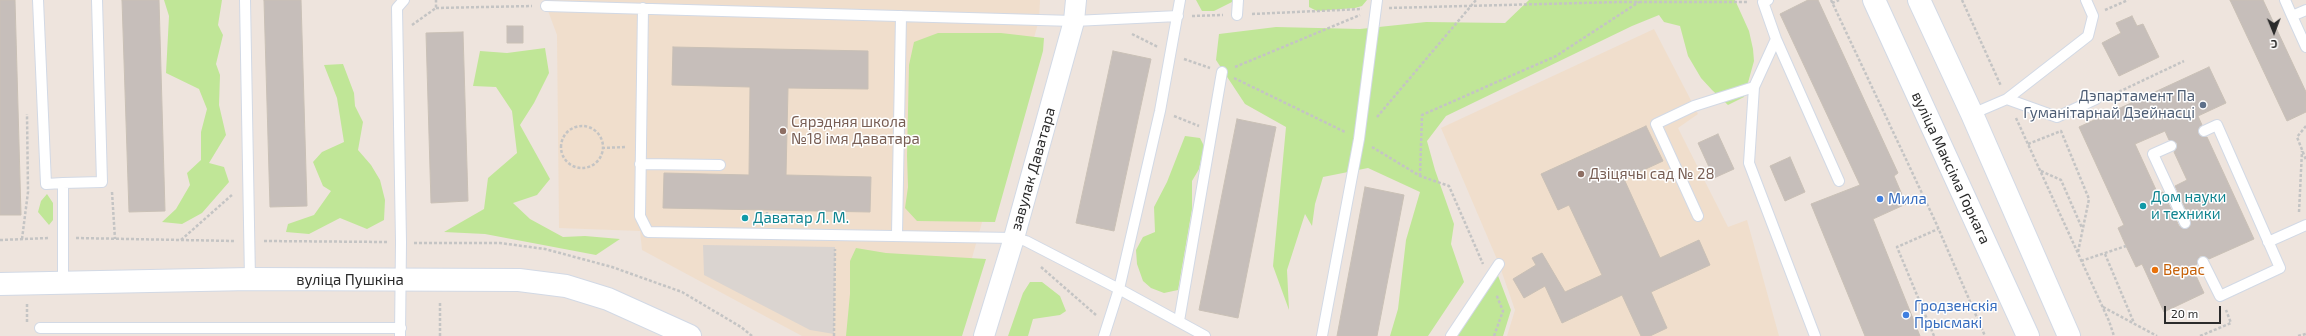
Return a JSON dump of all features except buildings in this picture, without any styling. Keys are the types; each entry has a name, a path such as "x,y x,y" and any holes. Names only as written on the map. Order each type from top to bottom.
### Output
{"main road":[{"name":"вуліца Максіма Горкага","path":"1874,0 2028,336"},
{"path":"1919,0 1972,114 2069,336"},
{"name":"вуліца Пушкіна","path":"0,284 250,279 519,280 566,286 608,299 662,329 690,336"}],"street":[{"name":"завулак Даватара","path":"984,336 1014,238 1074,21 1076,0"}],"lane":[{"path":"38,0 46,184 102,182 97,0"},
{"path":"245,0 250,279"},
{"path":"40,328 400,332 401,242 397,8 404,0"},
{"path":"1104,336 1119,289 1160,111 1172,54 1180,0"},
{"path":"1237,15 1238,0"},
{"path":"1972,114 2007,99 2080,44 2088,36 2093,16 2086,0"},
{"path":"2285,0 2306,48"},
{"path":"1764,1 1776,39 1840,181"},
{"path":"1322,336 1359,139 1377,4"},
{"path":"546,6 1074,21 1178,16"},
{"path":"643,8 640,216 648,232 897,234 1014,238 1026,241 1205,336"},
{"path":"2292,16 2306,10"},
{"path":"897,234 901,16"},
{"path":"1776,39 1754,87 1749,163 1815,336"},
{"path":"1179,321 1222,72"},
{"path":"1698,216 1656,124 1694,106 1754,87"},
{"path":"2007,99 2057,117 2096,99"},
{"path":"2203,262 2220,296 2280,268 2217,125 2204,131"},
{"path":"2171,146 2153,154 2185,223"},
{"path":"640,164 720,165"},
{"path":"63,183 63,283"},
{"path":"2268,242 2306,225"},
{"path":"1451,336 1473,305 1488,277 1499,264"}],"path":[{"path":"1359,139 1476,0"},
{"path":"1839,0 1831,2 1938,229 1985,336"},
{"path":"1962,0 2102,306 2114,336"},
{"path":"2093,16 2128,0"},
{"path":"1178,16 1237,15 1377,4 1471,5 1764,1"},
{"path":"1420,176 1422,115 1556,56 1639,2"},
{"path":"1222,72 1377,4"},
{"path":"436,8 546,6"},
{"path":"1130,33 1172,54 1222,72 1359,139 1420,176 1449,186 1503,311 1494,336"},
{"path":"2108,97 2184,61"},
{"path":"22,239 28,192 26,108"},
{"path":"1160,111 1212,131"},
{"path":"2028,144 2061,131 2065,125"},
{"path":"581,126 594,130 602,141 602,148 601,155 592,165 579,168 567,162 561,150 564,137 574,128 581,126"},
{"path":"2306,126 2297,136 2306,160"},
{"path":"2061,131 2089,199 2078,253"},
{"path":"602,148 641,147"},
{"path":"2299,213 2302,151"},
{"path":"2040,171 2061,180 2083,229"},
{"path":"181,240 249,181"},
{"path":"1934,336 1897,247 1938,229"},
{"path":"831,234 835,247 834,336"},
{"path":"0,240 63,238 500,243 545,249 604,265 682,292 741,327 752,336"},
{"path":"2081,261 2106,254 2126,246"},
{"path":"2106,254 2134,323"},
{"path":"1037,263 1100,319 1109,322"},
{"path":"2200,336 2231,323 2220,296"},
{"path":"440,303 440,336"},
{"path":"2102,306 2157,336"},
{"path":"2298,336 2306,334"}],"shaded area":[{"name":"Сярэдняя школа №18 імя Даватара","path":"544,0 1040,0 1039,20 950,336 802,336 642,250 640,231 559,228 557,35"},
{"name":"Дзіцячы сад № 28","path":"1654,29 1698,114 1678,128 1728,227 1747,220 1779,336 1507,336 1515,310 1499,264 1441,128"},
{"path":"703,245 835,247 834,334 810,330 704,275"}],"green space":[{"path":"164,0 222,0 218,25 223,35 216,64 220,75 219,105 226,135 209,163 224,167 229,182 202,213 182,224 162,222 176,209 190,185 187,173 201,160 201,132 207,109 199,89 166,73 169,16"},
{"path":"1196,0 1236,0 1214,11 1202,11"},
{"path":"1309,0 1367,0 1362,6 1355,8 1317,11 1309,7"},
{"path":"1529,0 1735,0 1749,31 1753,49 1754,61 1744,97 1728,105 1701,78 1688,56 1680,26 1664,22 1659,15 1632,26 1446,116 1427,141 1435,170 1454,224 1451,244 1464,282 1428,336 1390,336 1398,309 1406,240 1420,192 1368,168 1323,177 1315,204 1312,226 1305,214 1287,270 1289,310 1273,266 1286,127 1245,104 1216,60 1219,34 1276,27 1360,29 1426,22 1505,23"},
{"path":"938,33 1001,33 1044,38 1043,51 995,222 917,221 905,208 908,187 907,156 909,65 914,42"},
{"path":"545,48 549,73 534,103 520,125 550,179 537,195 513,203 530,219 563,237 585,236 620,239 596,255 485,234 444,232 484,209 488,178 517,153 512,111 496,87 473,86 480,51 507,53"},
{"path":"343,64 354,93 355,106 363,122 358,150 371,165 380,180 385,200 384,220 367,229 340,218 309,234 286,232 288,224 314,215 331,191 323,186 313,162 322,152 344,142 337,98 324,65"},
{"path":"1185,136 1200,138 1204,146 1199,169 1192,181 1192,209 1178,290 1164,293 1151,288 1143,281 1137,264 1136,250 1143,237 1155,232 1154,207 1167,182"},
{"path":"47,194 53,203 53,220 49,225 38,212 41,201"},
{"path":"856,248 886,253 986,259 962,336 846,336 850,294 850,261"},
{"path":"1497,273 1511,310 1503,336 1453,336"},
{"path":"1030,282 1042,282 1060,296 1066,311 1060,315 1033,319 1028,336 1008,336 1023,293"}],"place":[{"name":"Дэпартамент Па Гуманітарнай Дзейнасці","path":"2203,105"},
{"name":"Сярэдняя школа №18 імя Даватара","path":"783,131"},
{"name":"Дзіцячы сад № 28","path":"1581,174"},
{"name":"Мила","path":"1880,199"},
{"name":"Дом науки и техники","path":"2143,206"},
{"name":"Даватар Л. М.","path":"745,218"},
{"name":"Верас","path":"2155,270"},
{"name":"Гродзенскія Прысмакі","path":"1906,315"}]}
